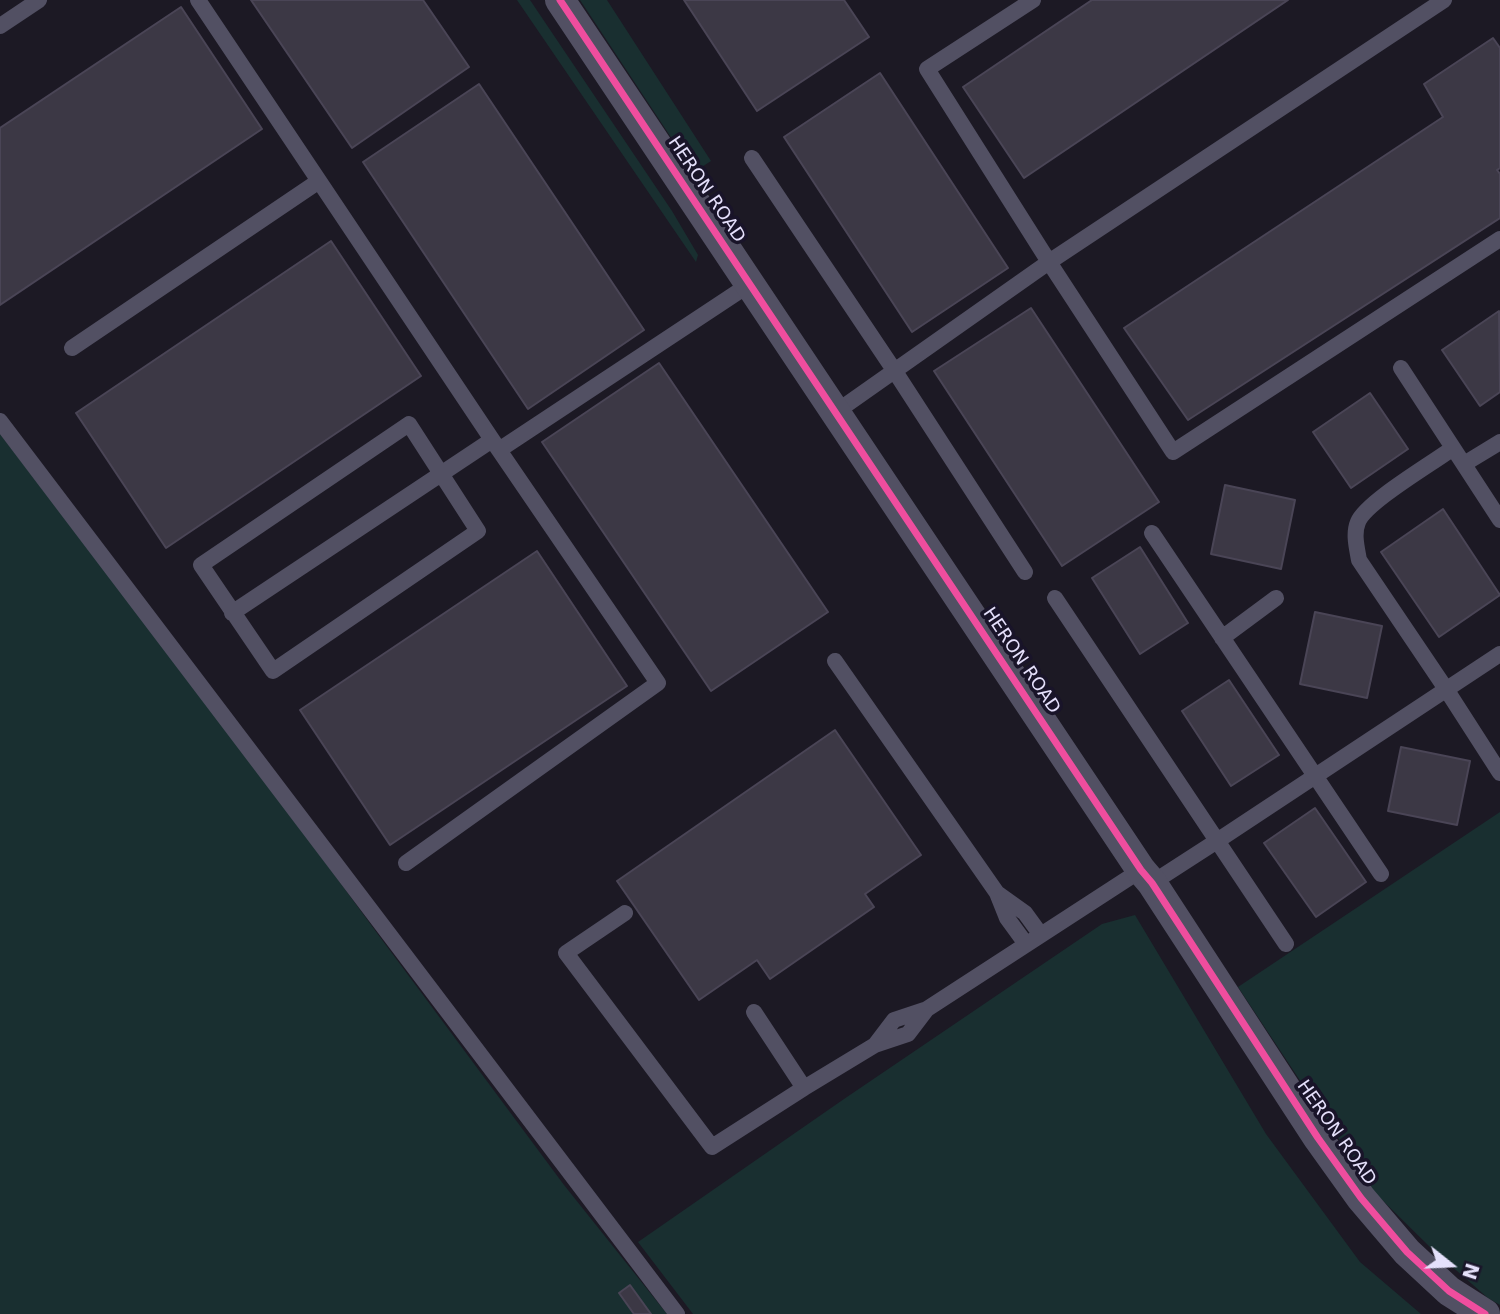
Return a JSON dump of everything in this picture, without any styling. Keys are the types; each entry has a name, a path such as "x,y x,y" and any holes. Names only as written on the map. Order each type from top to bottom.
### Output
{"street":[{"name":"HERON ROAD","path":"560,0 1318,1138 1361,1198 1406,1252 1449,1291 1485,1314"}],"lane":[{"path":"0,26 39,0"},
{"path":"198,0 658,683 406,863"},
{"path":"1033,0 927,69 1173,452 1500,239"},
{"path":"836,412 1049,262 1444,0"},
{"path":"752,158 1025,572"},
{"path":"72,348 319,181"},
{"path":"232,612 441,474 496,445 750,285"},
{"path":"1401,368 1500,520"},
{"path":"0,421 677,1314"},
{"path":"409,424 478,531 273,671 232,612 201,565 409,424"},
{"path":"1464,464 1500,442"},
{"path":"1453,448 1369,507 1357,523 1355,537 1359,560 1500,774"},
{"path":"1152,533 1381,874"},
{"path":"1055,598 1286,944"},
{"path":"1222,638 1276,598"},
{"path":"625,913 566,953 712,1147 875,1045 894,1020 927,1009 1041,935 1146,876 1217,841 1500,653"},
{"path":"835,661 997,893 1007,918 1026,944"},
{"path":"997,893 1025,913 1041,935"},
{"path":"754,1012 804,1088"}],"green space":[{"path":"517,0 530,0 672,211 698,255 696,262"},
{"path":"580,0 607,0 711,161 694,172"},
{"path":"0,434 225,725 564,1185 667,1314 0,1314"},
{"path":"1500,812 1500,1305 1488,1298 1433,1250 1374,1192 1238,987"},
{"path":"1135,915 1266,1134 1360,1262 1421,1314 693,1314 638,1242 1102,924"}],"building":[{"path":"251,0 423,0 469,67 352,148"},
{"path":"684,0 844,0 869,37 757,111"},
{"path":"1092,0 1288,0 1024,178 963,87"},
{"path":"181,7 262,129 0,305 0,128"},
{"path":"1493,38 1500,48 1500,168 1497,170 1500,174 1500,218 1188,420 1124,328 1443,117 1424,84"},
{"path":"880,73 1008,268 912,332 784,137"},
{"path":"479,84 644,330 528,409 363,162"},
{"path":"331,241 421,376 166,548 76,413"},
{"path":"1031,308 1159,502 1062,566 934,371"},
{"path":"1499,311 1500,392 1480,406 1442,350"},
{"path":"659,363 828,612 711,691 542,442"},
{"path":"1370,393 1408,449 1351,488 1313,432"},
{"path":"1225,485 1295,500 1281,569 1211,554"},
{"path":"1443,509 1500,595 1439,637 1381,552"},
{"path":"1140,547 1188,623 1140,654 1092,578"},
{"path":"537,551 627,686 390,845 300,710"},
{"path":"1315,612 1382,626 1367,698 1300,684"},
{"path":"1229,680 1279,755 1231,786 1182,711"},
{"path":"835,730 921,855 865,894 874,907 770,979 757,960 699,1000 617,881"},
{"path":"1401,747 1470,761 1457,825 1388,811"},
{"path":"1315,808 1366,882 1316,917 1264,843"},
{"path":"630,1285 651,1314 634,1314 619,1293"}],"cycle path":[{"path":"560,0 1152,883 1318,1138 1361,1198 1407,1252 1449,1291 1485,1314"}]}
